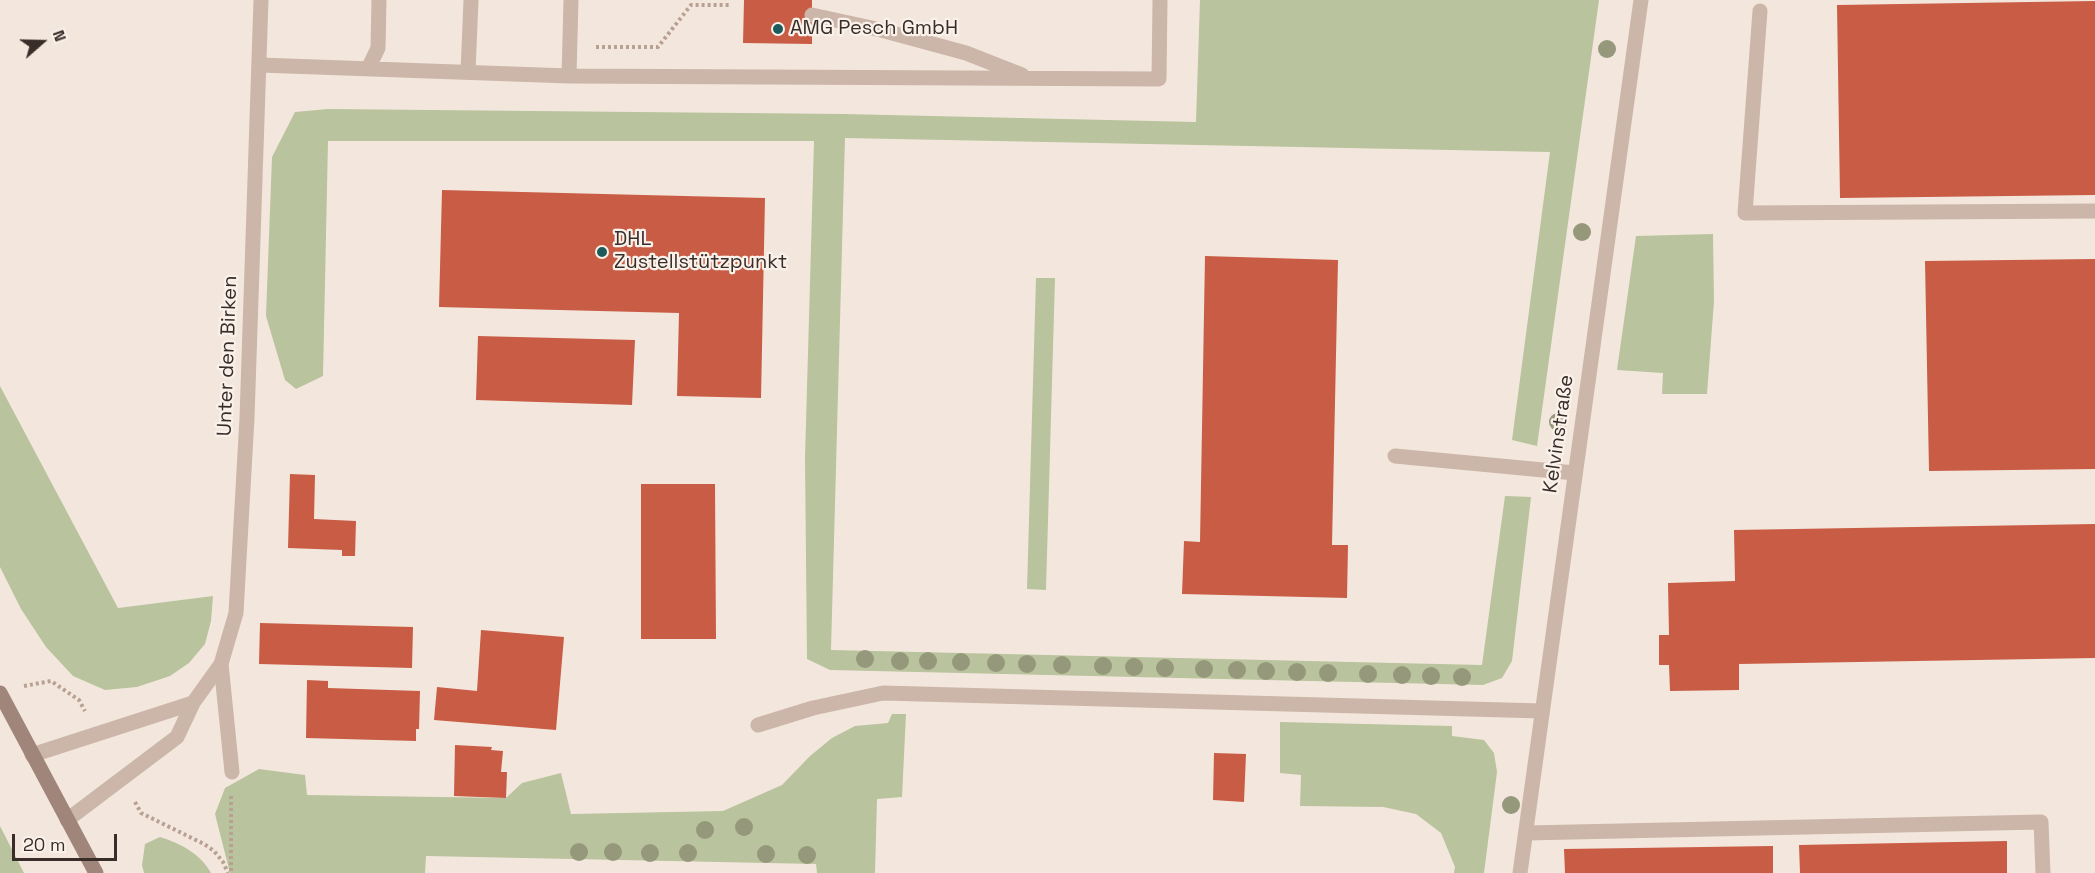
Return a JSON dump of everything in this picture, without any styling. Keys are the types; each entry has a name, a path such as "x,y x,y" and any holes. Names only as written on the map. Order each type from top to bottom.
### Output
{"main road":[{"path":"0,693 96,873"}],"street":[{"name":"Unter den Birken","path":"67,820 177,737 193,703 221,664 236,613 247,418 261,0"},
{"path":"368,69 378,48 379,0"},
{"path":"468,72 471,0"},
{"path":"569,76 571,0"},
{"path":"260,65 569,76 1159,79 1160,0"},
{"name":"Kelvinstraße","path":"1520,873 1641,0"},
{"path":"1760,11 1745,213 2095,211"},
{"path":"812,15 881,30 966,53 1032,79"},
{"path":"1395,456 1575,473"},
{"path":"221,664 232,772"},
{"path":"758,725 813,708 883,693 1542,711"},
{"path":"32,755 193,703"},
{"path":"1526,833 2041,822 2043,873"}],"path":[{"path":"570,46 658,47 692,5 731,5"},
{"path":"231,873 232,772"}],"green space":[{"path":"1200,0 1599,0 1537,446 1512,440 1550,152 845,138 831,650 1482,665 1505,496 1531,497 1512,661 1502,678 1483,685 830,670 807,659 805,458 814,141 328,141 323,376 296,389 285,380 266,316 272,157 295,112 328,109 844,114 1196,122"},
{"path":"1713,234 1714,301 1707,394 1662,394 1663,373 1617,370 1636,236"},
{"path":"1036,278 1055,278 1046,590 1027,589"},
{"path":"0,386 118,608 213,596 211,621 205,644 189,663 170,676 137,687 105,690 73,676 46,647 21,609 0,567"},
{"path":"892,714 906,714 902,797 877,799 875,873 817,873 816,864 426,856 425,873 230,873 215,814 225,788 259,769 305,775 307,795 506,798 522,783 561,773 571,814 723,811 782,785 810,756 832,738 855,726 888,723"},
{"path":"1280,722 1452,726 1452,736 1484,740 1494,753 1497,772 1484,873 1454,873 1455,867 1441,833 1416,814 1383,807 1300,806 1301,775 1280,773"},
{"path":"0,826 24,873 0,873"},
{"path":"160,837 189,850 202,860 211,873 144,873 142,865 145,844"}],"building":[{"name":"AMG Pesch GmbH","path":"744,0 812,0 812,44 743,43"},
{"path":"2095,1 2095,195 1840,198 1837,5"},
{"name":"DHL Zustellstützpunkt","path":"442,190 765,198 761,398 677,396 679,313 439,307"},
{"path":"1205,256 1338,260 1332,545 1348,545 1347,598 1182,594 1184,541 1200,542"},
{"path":"2095,259 2095,469 1929,471 1925,261"},
{"path":"478,336 635,340 632,405 476,400"},
{"path":"290,474 315,475 314,519 356,521 355,556 342,556 342,550 288,548"},
{"path":"641,484 715,484 716,639 641,639"},
{"path":"2095,524 2095,658 1739,664 1739,690 1670,691 1669,665 1659,665 1659,635 1669,635 1668,583 1735,581 1734,530"},
{"path":"260,623 413,627 412,668 259,664"},
{"path":"481,630 564,637 556,730 434,720 437,687 477,691"},
{"path":"307,680 328,681 328,688 420,691 419,729 416,729 416,741 306,738"},
{"path":"455,745 492,747 491,750 503,751 501,772 507,772 506,798 454,796"},
{"path":"1214,753 1246,754 1244,802 1213,800"},
{"path":"2007,841 2007,873 1800,873 1799,845"},
{"path":"1773,846 1773,873 1565,873 1564,849"}],"place":[{"name":"AMG Pesch GmbH","path":"778,29"},
{"name":"DHL Zustellstützpunkt","path":"602,252"}]}
